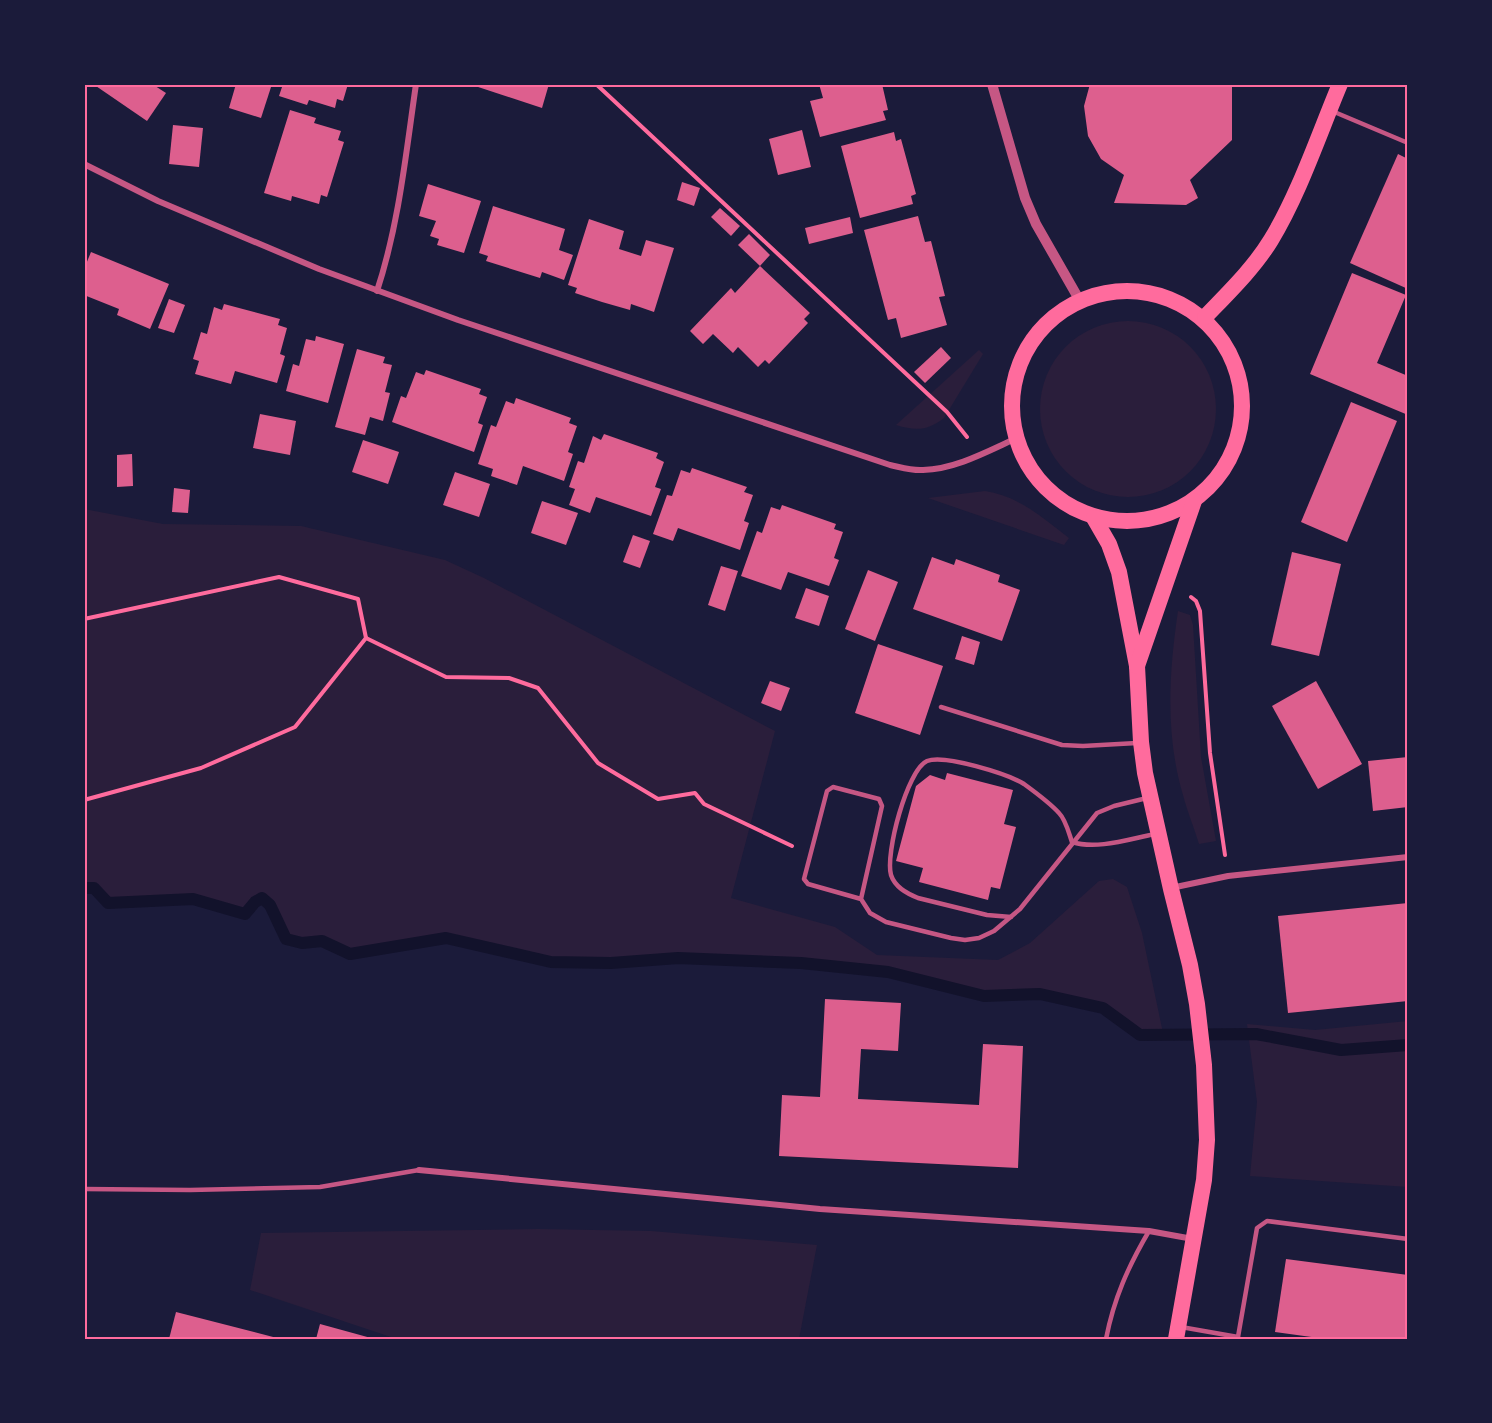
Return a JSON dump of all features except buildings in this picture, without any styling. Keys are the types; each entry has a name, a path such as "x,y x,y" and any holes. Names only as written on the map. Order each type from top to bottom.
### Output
{"highway":[{"path":"1205,317 1228,293 1270,241 1287,208 1340,84"},
{"path":"1139,292 1166,297 1188,306 1205,317 1223,340 1234,362 1240,417 1233,449 1216,479 1194,501 1167,516 1143,522 1118,521 1094,518 1068,505 1044,484 1028,464 1017,438 1012,411 1014,384 1026,355 1043,329 1063,311 1080,301 1103,295 1139,292"},
{"path":"1137,666 1194,501"},
{"path":"1094,518 1109,544 1119,572 1137,666 1141,742 1150,797 1190,965 1204,1065 1207,1140 1204,1180 1177,1333"}],"street":[{"path":"377,291 396,214 416,84"},
{"path":"992,84 1025,198 1050,249 1080,301"},
{"path":"84,164 192,216 319,270 448,317 890,465 922,470 957,463 1017,438"},
{"path":"1171,889 1228,876 1408,857"},
{"path":"419,1170 820,1209 1149,1231 1194,1239"}],"lane":[{"path":"1329,110 1408,143"},
{"path":"941,707 1062,745 1141,742"},
{"path":"1012,917 987,915 918,898 897,885 891,876 890,853 906,789 921,765 928,760 939,758 1009,777 1023,784 1061,814 1072,842"},
{"path":"861,899 882,806 879,799 833,787 827,791 804,879 808,884 861,899 870,913 886,922 965,940 979,938 994,931 1012,917 1097,813 1150,797"},
{"path":"1072,842 1100,844 1158,834"},
{"path":"84,1189 190,1190 320,1187 419,1170"},
{"path":"1177,1333 1237,1338 1257,1228 1267,1221 1408,1239"},
{"path":"1106,1339 1111,1311 1121,1285 1149,1231"}],"path":[{"path":"596,84 947,412 981,454"},
{"path":"84,619 279,577 357,599 366,638"},
{"path":"1167,578 1196,601 1200,611 1210,753 1228,876"},
{"path":"84,800 201,768 295,727 366,638"},
{"path":"366,638 446,677 509,678 538,688 598,763 658,799 695,793 704,804 811,855"}],"shaded area":[{"path":"1128,321 1162,328 1177,336 1190,347 1201,360 1209,375 1216,409 1209,443 1201,458 1190,471 1177,482 1162,490 1128,497 1094,490 1079,482 1066,471 1055,458 1047,443 1040,409 1047,375 1055,360 1066,347 1079,336 1094,328"},
{"path":"979,350 983,354 944,418 921,429 896,425"},
{"path":"985,491 1020,503 1069,538 1064,545 928,498"},
{"path":"84,509 163,524 301,526 445,560 484,578 775,731 731,898 835,927 877,955 998,960 1030,943 1099,881 1113,879 1127,887 1142,933 1163,1033 1138,1032 1108,1006 1041,992 985,994 890,971 802,961 679,955 613,961 551,960 447,936 349,953 325,940 301,943 289,939 273,906 262,899 254,902 243,915 193,899 111,903 97,888 84,888"},
{"path":"1178,611 1190,615 1193,625 1201,757 1216,841 1199,844 1185,801 1173,750 1170,703 1172,657"},
{"path":"1408,1021 1408,1187 1250,1176 1257,1102 1247,1024 1315,1030"},
{"path":"538,1229 651,1231 817,1245 799,1339 397,1339 250,1290 261,1233"}],"waterway":[{"path":"84,888 94,888 108,903 193,899 245,914 255,902 262,898 270,905 286,939 302,943 322,941 350,954 446,938 551,962 611,963 678,958 801,963 888,972 984,996 1040,994 1103,1008 1140,1035 1256,1034 1341,1050 1408,1045"}]}
